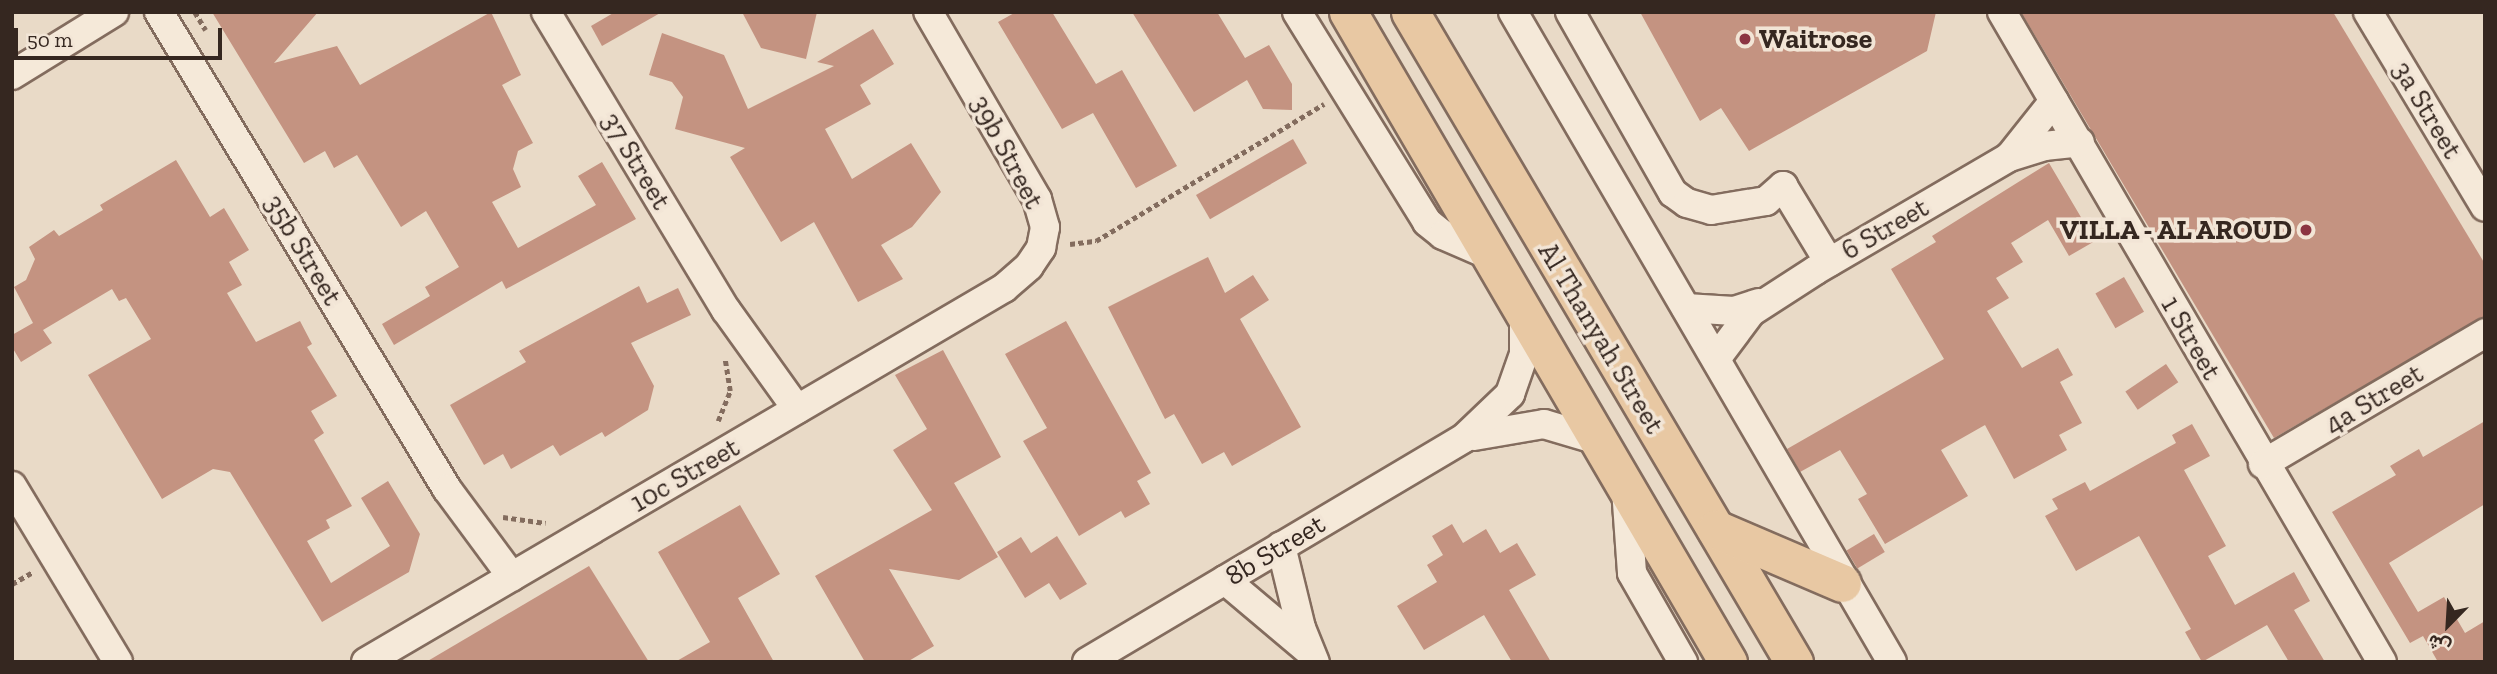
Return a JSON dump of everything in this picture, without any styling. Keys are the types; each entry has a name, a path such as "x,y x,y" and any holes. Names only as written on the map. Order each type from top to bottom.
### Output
{"main road":[{"name":"Al Thanyah Street","path":"1348,12 1728,662"},
{"name":"Al Thanyah Street","path":"1410,12 1794,662"},
{"path":"1377,62 1388,43 1403,45 1450,122 1494,156"},
{"path":"1716,529 1842,583"}],"street":[{"path":"12,75 114,12"},
{"name":"35b Street","path":"159,12 503,582"},
{"name":"37 Street","path":"546,12 788,415"},
{"name":"39b Street","path":"928,12 1037,199 1045,227 1041,248 1004,288"},
{"path":"1297,12 1427,222 1443,235 1489,256"},
{"path":"1513,12 1716,359 1842,583 1892,662"},
{"path":"1570,12 1680,199 1711,209 1777,192 1823,266"},
{"name":"1 Street","path":"2002,12 2080,142 2263,464 2382,662"},
{"name":"3a Street","path":"2368,12 2485,207"},
{"name":"6 Street","path":"2009,157 2054,101"},
{"name":"6 Street","path":"1686,308 1734,311 1762,302 2009,157 2044,146 2080,142"},
{"name":"10c Street","path":"366,662 1004,288"},
{"name":"6 Street","path":"1716,359 1741,322 1762,302"},
{"name":"8b Street","path":"1087,662 1132,649 1225,580 1464,438 1497,411 1514,384 1524,354 1523,312"},
{"name":"4a Street","path":"2263,464 2485,333"},
{"name":"8b Street","path":"1464,438 1544,424 1601,441"},
{"path":"12,486 118,662"},
{"path":"1626,486 1632,573 1683,662"},
{"path":"1281,546 1312,656"},
{"path":"1225,580 1312,656"}],"path":[{"path":"195,12 209,36"},
{"path":"1041,248 1096,241 1346,91"},
{"path":"711,430 730,391 728,366 722,354"},
{"path":"493,511 527,524 558,520"}],"building":[{"path":"212,12 318,12 274,63 337,46 360,85 491,12 521,75 502,85 533,143 518,151 513,169 521,187 492,202 518,248 596,205 578,176 602,162 636,219 506,289 502,281 394,345 382,324 430,296 425,287 459,267 426,211 401,227 357,155 334,168 325,151 304,163"},
{"path":"615,12 662,12 602,46 591,26"},
{"path":"742,12 817,12 806,59 761,48"},
{"path":"1016,12 1052,12 1096,84 1122,70 1177,166 1136,188 1093,113 1062,129 998,22"},
{"path":"1132,12 1217,12 1245,58 1269,45 1292,84 1292,110 1263,109 1247,80 1194,112"},
{"path":"1640,12 1936,12 1927,51 1749,151 1721,108 1700,121"},
{"name":"VILLA - AL AROUD","path":"2021,12 2333,12 2485,264 2485,316 2274,438"},
{"path":"873,29 894,64 860,85 871,104 825,129 852,179 911,143 941,192 912,227 881,245 903,279 858,302 814,222 781,242 730,157 745,148 675,129 683,97 672,82 649,75 662,33 724,55 748,109 834,66 817,62"},
{"path":"1293,139 1307,163 1210,219 1196,195"},
{"path":"176,160 210,217 224,208 249,250 229,262 242,285 227,293 256,342 300,321 312,344 307,347 337,396 311,411 324,433 314,440 352,506 326,520 330,528 307,541 331,583 390,546 361,498 388,481 420,534 409,572 322,622 230,472 213,469 162,499 88,375 151,339 126,298 119,301 112,289 43,330 52,343 21,362 12,347 12,335 33,323 14,287 26,280 35,259 29,247 54,230 59,236 103,210 100,205"},
{"path":"2049,163 2095,241 2069,256 2048,220 2011,243 2023,262 1996,278 2009,298 1987,311 2022,368 2058,348 2073,375 2060,382 2082,423 2059,435 2067,450 2014,479 1985,425 1941,450 1968,496 1885,544 1858,499 1867,494 1840,450 1800,472 1787,449 1944,359 1891,269 1936,242 1932,236"},
{"path":"1208,257 1225,293 1253,275 1269,300 1240,319 1301,427 1232,466 1224,452 1202,464 1174,414 1165,419 1108,307"},
{"path":"2124,277 2144,312 2115,328 2095,294"},
{"path":"639,286 647,303 678,288 691,315 631,343 654,386 648,410 605,437 602,432 560,456 553,445 511,469 503,454 484,465 450,405 526,362 519,351"},
{"path":"1066,321 1151,473 1137,481 1150,504 1125,518 1121,511 1079,536 1023,441 1047,428 1005,354"},
{"path":"943,350 1001,457 954,483 998,557 959,580 889,569 934,646 907,662 865,662 815,576 932,510 893,450 927,429 895,375"},
{"path":"2166,364 2178,382 2138,410 2125,391"},
{"path":"2485,421 2485,504 2389,563 2418,612 2444,597 2465,633 2485,621 2485,662 2438,662 2423,636 2410,643 2332,512 2396,475 2390,466 2419,449 2423,457"},
{"path":"2192,424 2210,456 2184,470 2226,546 2208,556 2235,605 2294,572 2310,601 2294,610 2325,662 2289,662 2267,625 2202,662 2185,632 2191,629 2139,536 2076,571 2045,516 2058,509 2052,499 2085,482 2090,491 2176,443 2172,435"},
{"path":"740,505 780,574 738,598 774,662 675,662 710,642 658,552"},
{"path":"1452,524 1463,543 1486,529 1500,553 1517,543 1536,575 1509,590 1551,662 1512,662 1484,615 1424,650 1397,606 1437,582 1427,565 1443,555 1432,536"},
{"path":"1874,534 1885,552 1857,568 1847,550"},
{"path":"1057,536 1087,584 1060,600 1049,583 1025,598 997,552 1021,537 1031,553"},
{"path":"589,566 649,662 426,662"}],"place":[{"name":"Waitrose","path":"1745,39"},
{"name":"VILLA - AL AROUD","path":"2306,230"}]}
